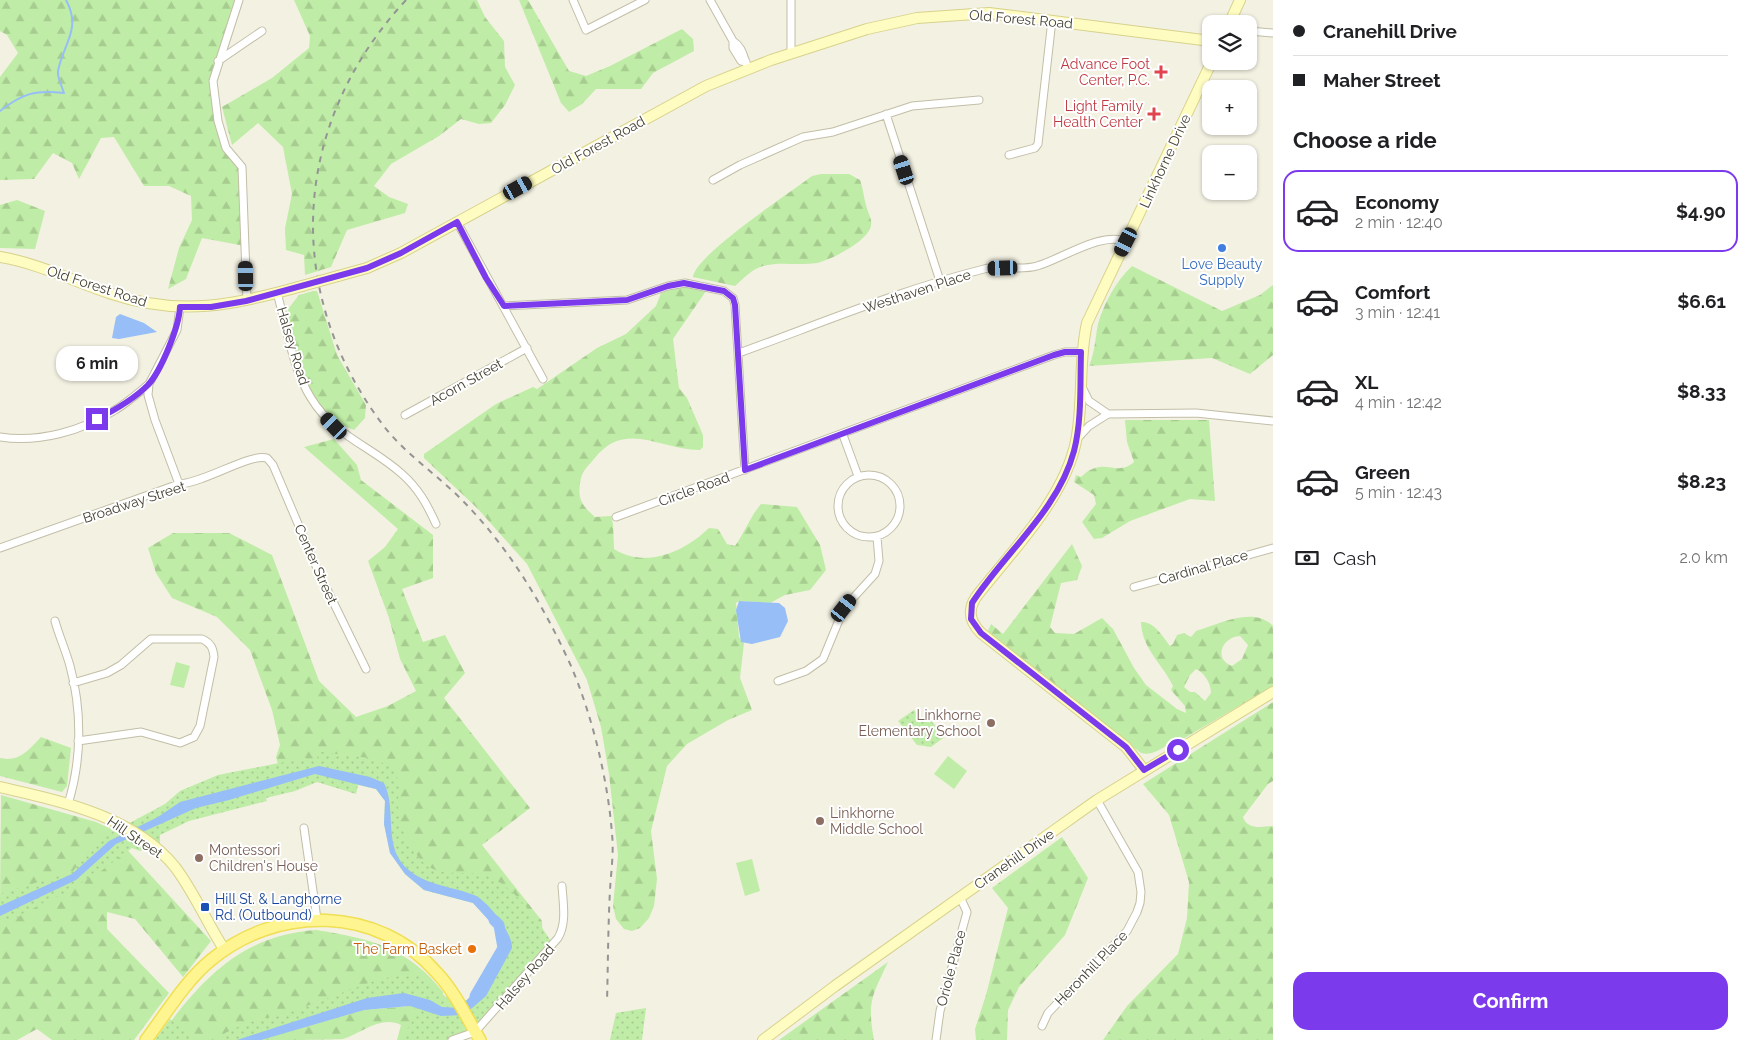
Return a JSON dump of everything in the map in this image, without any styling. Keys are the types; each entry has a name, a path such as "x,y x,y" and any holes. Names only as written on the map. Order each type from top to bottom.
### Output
{"main road":[{"path":"1233,15 1240,0"},
{"name":"Old Forest Road","path":"0,256 24,262 131,300 180,307 211,307 246,301 378,264 747,65 875,26 917,18 989,13 1202,40"},
{"name":"Linkhorne Drive","path":"1144,770 1126,747 981,633 971,619 970,608 976,597 1056,492 1068,468 1076,439 1081,352 1092,312 1208,70"},
{"name":"Cranehill Drive","path":"763,1040 835,986 1097,800 1273,692"},
{"name":"Hill Street","path":"0,787 98,813 124,827 149,844 166,857 179,873 224,950"},
{"path":"146,1040 196,975 224,950 258,930 293,921 317,919 362,926 401,943 438,973 476,1033"}],"street":[{"path":"239,0 213,81 218,121 226,148 242,167 246,301"},
{"path":"573,0 586,30 645,0"},
{"path":"710,0 733,41 737,55 747,65"},
{"path":"791,0 791,53"},
{"path":"1009,156 1035,148 1038,144 1052,20"},
{"path":"218,62 262,31"},
{"path":"1257,32 1273,33"},
{"path":"713,180 740,165 803,137 833,132 912,106 979,100"},
{"path":"886,114 940,281"},
{"path":"457,222 543,379"},
{"name":"Westhaven Place","path":"739,354 940,281 986,268 1036,266 1078,248 1111,239 1120,239 1126,242"},
{"path":"504,306 627,300 668,286 684,283 724,291 733,298 739,354 745,470"},
{"name":"Halsey Road","path":"277,293 301,378 311,399 341,433 401,473 424,498 436,524"},
{"path":"179,484 155,420 148,395 149,384 177,330 180,307"},
{"name":"Acorn Street","path":"405,415 527,348"},
{"name":"Circle Road","path":"616,517 843,435 1054,355 1065,352 1081,352"},
{"path":"0,437 12,439 55,435 82,427 115,410 149,384"},
{"path":"1080,385 1089,401 1108,414"},
{"path":"1076,439 1089,426 1108,414 1196,413 1273,422"},
{"path":"843,435 858,476"},
{"name":"Broadway Street","path":"0,548 179,484 189,484 214,476 254,458 267,458"},
{"name":"Center Street","path":"267,458 272,465 319,573 366,669"},
{"path":"867,474 884,478 891,484 900,499 898,516 894,524 876,537 854,532 845,526 840,517 839,498 843,488 858,476 867,474"},
{"path":"778,681 806,671 823,658 844,608 875,574 879,561 876,537"},
{"name":"Cardinal Place","path":"1134,587 1273,548"},
{"path":"55,621 73,683 79,721 74,786 68,804"},
{"path":"73,683 107,674 121,665 151,638 202,639 209,642 213,650 214,657 201,720 194,737 180,744 141,732 78,741"},
{"name":"Heronhill Place","path":"1042,1026 1048,1013 1126,931 1138,912 1140,904 1141,892 1138,872 1097,800"},
{"path":"304,828 317,919"},
{"name":"Halsey Road","path":"476,1033 562,932 564,914 562,886"},
{"name":"Oriole Place","path":"936,1040 940,1011 967,912 960,897"},
{"path":"452,1040 476,1033"}],"green space":[{"path":"0,0 239,0 213,81 226,148 242,167 245,246 202,238 186,279 168,289 179,248 192,220 191,196 169,186 144,186 114,137 101,138 79,179 72,163 53,153 34,179 0,180 0,77 18,53 7,35 0,31"},
{"path":"294,0 477,0 485,17 504,41 505,67 515,85 505,105 491,123 479,124 461,119 439,136 391,164 374,186 389,197 408,204 405,213 347,230 331,267 305,275 304,255 286,250 285,228 292,194 283,147 258,123 232,145 222,107 272,78 309,48 310,36"},
{"path":"519,0 528,0 569,71 586,76 610,66 682,29 693,39 694,51 653,73 641,89 596,89 582,104 569,112 561,103"},
{"path":"821,174 849,174 860,180 871,224 869,231 857,243 840,254 817,263 776,264 759,267 735,286 693,277 698,267 726,239 812,176"},
{"path":"17,200 45,211 35,249 0,248 0,205"},
{"path":"1132,266 1222,311 1260,295 1273,285 1273,355 1250,374 1212,358 1089,366 1094,351 1098,324 1104,308 1116,285"},
{"path":"682,286 708,288 673,339 679,388 687,398 703,435 703,447 700,450 685,449 644,439 618,441 606,447 583,472 579,490 583,504 595,517 611,516 614,549 626,555 639,558 664,555 676,550 699,537 709,528 718,529 727,544 735,546 761,504 797,507 820,545 826,570 810,590 785,595 770,603 739,601 736,603 739,637 744,643 740,678 752,710 728,720 687,744 667,766 651,831 657,879 654,906 649,918 640,928 632,931 624,929 616,919 613,906 618,855 609,774 601,727 587,680 527,564 478,509 424,458 424,454 496,404 533,387 537,389 597,348 626,334 656,306 661,293"},
{"path":"317,291 337,355 366,405 365,418 354,430 342,425 318,406 300,371 288,309 299,295"},
{"path":"1125,420 1209,420 1215,501 1190,499 1130,521 1102,538 1094,539 1082,522 1096,504 1094,495 1074,482 1076,475 1081,477 1096,468 1121,468 1134,462 1127,442"},
{"path":"334,439 357,465 361,480 433,535 433,578 402,589 423,642 445,635 465,673 444,698 530,808 482,845 542,921 543,948 512,948 476,895 408,870 384,783 281,776 276,757 280,745 272,710 250,650 217,617 172,598 156,573 148,548 173,533 229,533 272,555 319,681 356,717 388,706 416,691 400,659 389,618 368,561 385,547 398,529 304,447"},
{"path":"1072,544 1082,566 1077,580 1061,583 1050,627 1055,633 1074,634 1102,618 1113,629 1134,668 1146,685 1177,709 1186,713 1185,706 1171,690 1173,686 1169,678 1145,640 1141,622 1146,622 1154,627 1170,646 1177,635 1184,633 1191,637 1196,631 1226,621 1236,618 1256,617 1265,620 1273,626 1273,686 1183,739 1152,753 1141,753 1000,643 988,631 991,624 1003,634","holes":["1240,636 1248,645 1242,659 1232,666 1223,659 1222,649 1228,640","1196,669 1205,676 1210,686 1211,693 1205,701 1195,692 1190,692 1184,687 1190,675"]},
{"path":"176,662 190,666 184,688 170,685"},
{"path":"1273,702 1273,781 1268,784 1243,817 1251,826 1273,826 1273,1040 1103,1040 1127,1006 1178,954 1187,918 1189,882 1169,815 1143,784"},
{"path":"914,710 922,718 926,716 946,736 931,747 917,745 898,721"},
{"path":"41,737 71,748 67,786 62,792 0,776 0,758 12,759 18,757 28,751"},
{"path":"314,751 369,758 392,766 399,786 398,809 400,823 409,842 421,860 432,869 439,871 479,874 498,881 525,905 553,944 475,1032 452,1040 400,1040 419,1011 407,1007 390,1007 344,1016 262,1040 220,1040 225,1033 246,1023 293,1011 371,982 405,973 420,975 452,1002 468,1000 480,988 503,948 500,932 473,903 424,890 405,874 390,853 384,824 385,801 376,789 358,785 356,794 317,782 295,791 266,798 267,801 189,821 160,835 160,843 140,851 132,848 97,874 95,872 71,891 43,903 18,917 0,921 0,894 73,871 98,840 165,804 180,791 218,775 305,758 318,759"},
{"path":"948,756 967,771 954,789 934,774"},
{"path":"1,795 96,822 111,829 118,836 72,874 0,906"},
{"path":"1062,837 1088,878 1065,935 1019,987 1008,1010 1007,1040 976,1040 975,1029 986,995 1008,908 992,888"},
{"path":"120,842 211,941 183,977 135,919 107,912 107,929 169,993 134,1040 52,1040 37,1029 17,1040 0,1040 0,916 16,909"},
{"path":"752,859 760,891 745,896 736,863"},
{"path":"316,930 371,942 402,955 430,977 443,992 442,1007 404,993 237,1040 157,1040 189,999 224,965 243,952 265,941 289,934"},
{"path":"888,962 872,999 871,1017 874,1040 779,1040"},
{"path":"410,1006 441,1016 439,1040 397,1040 401,1025 394,1022 386,1022 379,1023 343,1039 261,1040 364,1010"},
{"path":"646,1008 642,1040 610,1040 616,1013"},
{"path":"170,1019 195,1040 155,1040"}],"water":[{"path":"120,314 144,323 157,332 119,339 112,338 116,317"},
{"path":"739,601 779,603 785,608 788,621 780,637 752,644 741,642 736,610"},
{"path":"319,766 370,777 384,783 390,805 393,841 401,862 410,871 425,880 479,898 486,903 504,926 512,948 486,996 464,1015 441,1016 410,1006 364,1010 261,1040 237,1040 367,998 404,993 430,1000 442,1007 459,1008 490,976 505,946 502,935 473,903 424,890 405,874 390,853 384,824 385,801 376,789 315,774 196,808 116,844 76,880 0,916 0,906 72,874 109,841 158,817 180,802"}],"waterway":[{"path":"0,111 16,100 30,94 45,92 64,93 58,71 72,28 70,10 66,0"},
{"path":"475,996 503,948 499,925 494,920"}],"railway":[{"path":"406,0 368,48 340,99 322,153 314,208 315,264 328,319 350,373 383,425 410,454 460,498 509,556 549,620 579,685 603,770 612,834 613,855 609,904 607,1002"}],"place":[{"name":"Advance Foot Center, P.C.","path":"1161,72"},
{"name":"Light Family Health Center","path":"1154,114"},
{"name":"Love Beauty Supply","path":"1222,248"},
{"name":"Linkhorne Elementary School","path":"991,723"},
{"name":"Linkhorne Middle School","path":"820,821"},
{"name":"Montessori Children's House","path":"199,858"},
{"name":"Hill St. & Langhorne Rd. (Outbound)","path":"205,907"},
{"name":"The Farm Basket","path":"472,949"}],"route":[{"path":"97,419 115,410 149,384 177,330 180,307 195,308 227,305 367,268 401,253 457,222 486,278 504,306 627,300 668,286 684,283 710,287 729,294 733,298 735,305 745,470 1054,355 1065,352 1081,352 1078,426 1074,452 1068,468 1052,499 972,603 970,608 971,619 981,633 1126,747 1135,756 1144,770 1178,750"}]}
